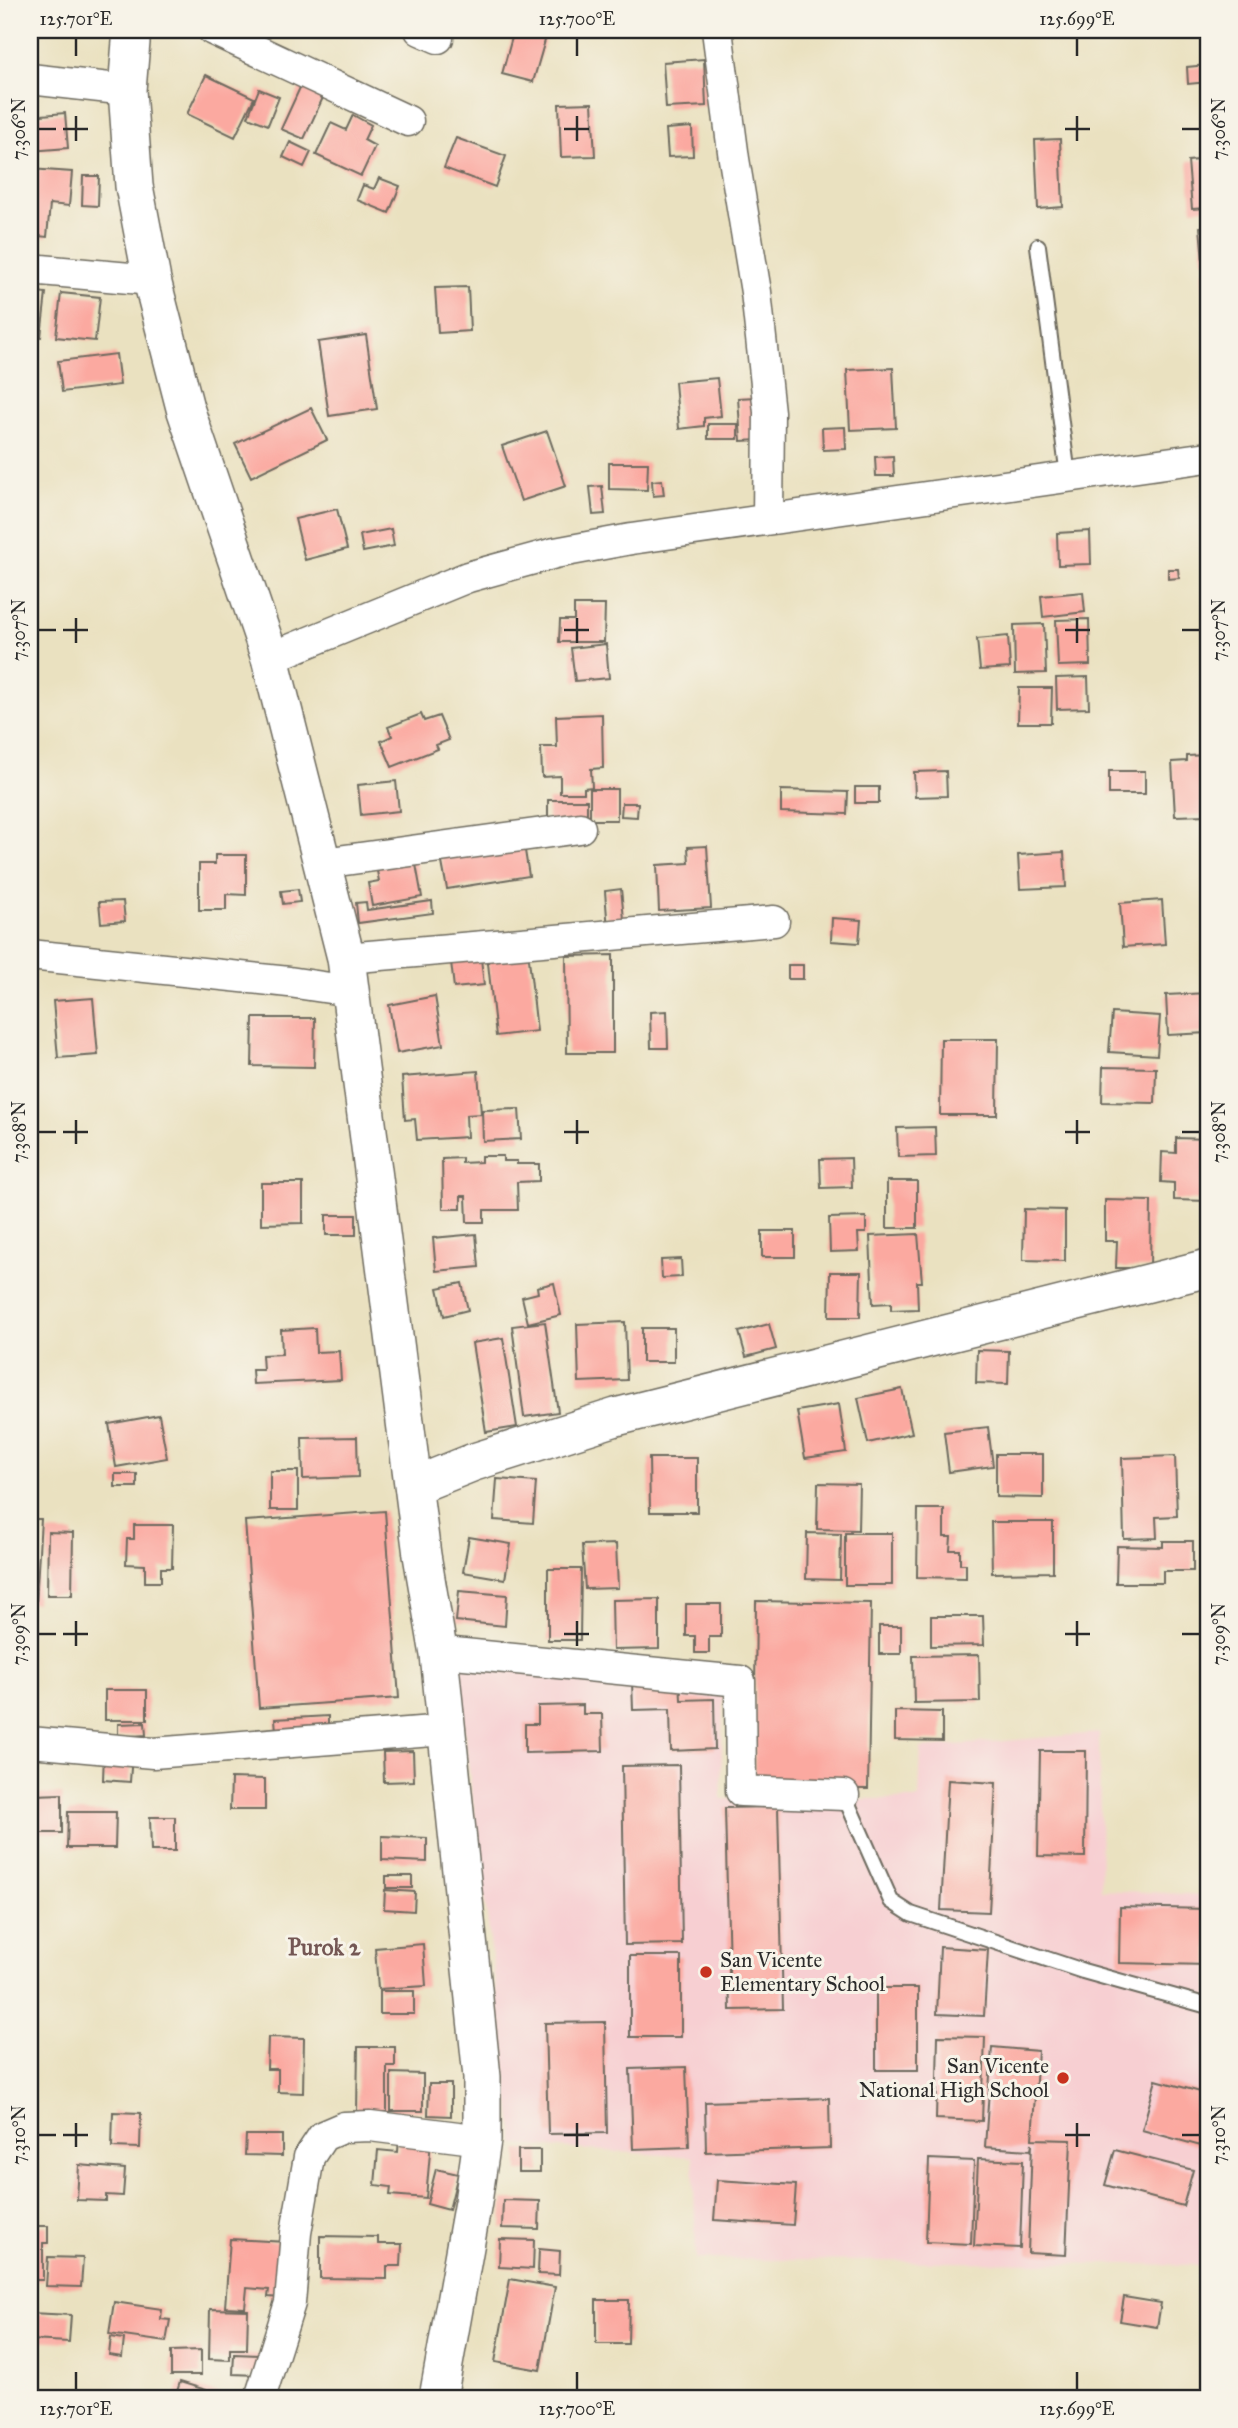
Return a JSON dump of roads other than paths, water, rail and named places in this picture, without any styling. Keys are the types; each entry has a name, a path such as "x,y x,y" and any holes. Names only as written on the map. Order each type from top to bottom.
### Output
{"street":[{"path":"132,30 127,90 134,186 152,280 185,408 270,658 323,863 348,975 422,1555 439,1655 482,2077 482,2140 438,2398"},
{"path":"213,30 408,121"},
{"path":"717,30 734,159 756,292 769,412 768,519"},
{"path":"30,79 127,90"},
{"path":"30,269 152,280"},
{"path":"270,658 468,577 568,550 631,538 1208,457"},
{"path":"323,863 580,828"},
{"path":"30,955 289,982 774,921"},
{"path":"414,1486 474,1462 616,1417 1208,1268"},
{"path":"439,1655 454,1653 740,1681 741,1791 844,1795"},
{"path":"30,1742 153,1753 445,1730"},
{"path":"260,2398 290,2303 296,2233 309,2157 323,2136 344,2127 370,2126 482,2140"}],"lane":[{"path":"1038,246 1068,476"},
{"path":"844,1795 891,1901 911,1914 1083,1971 1208,2006"}],"place":[{"name":"San Vicente Elementary School","path":"706,1972"},
{"name":"San Vicente National High School","path":"1063,2078"}],"district":[{"name":"Purok 2","path":"324,1947"}]}
